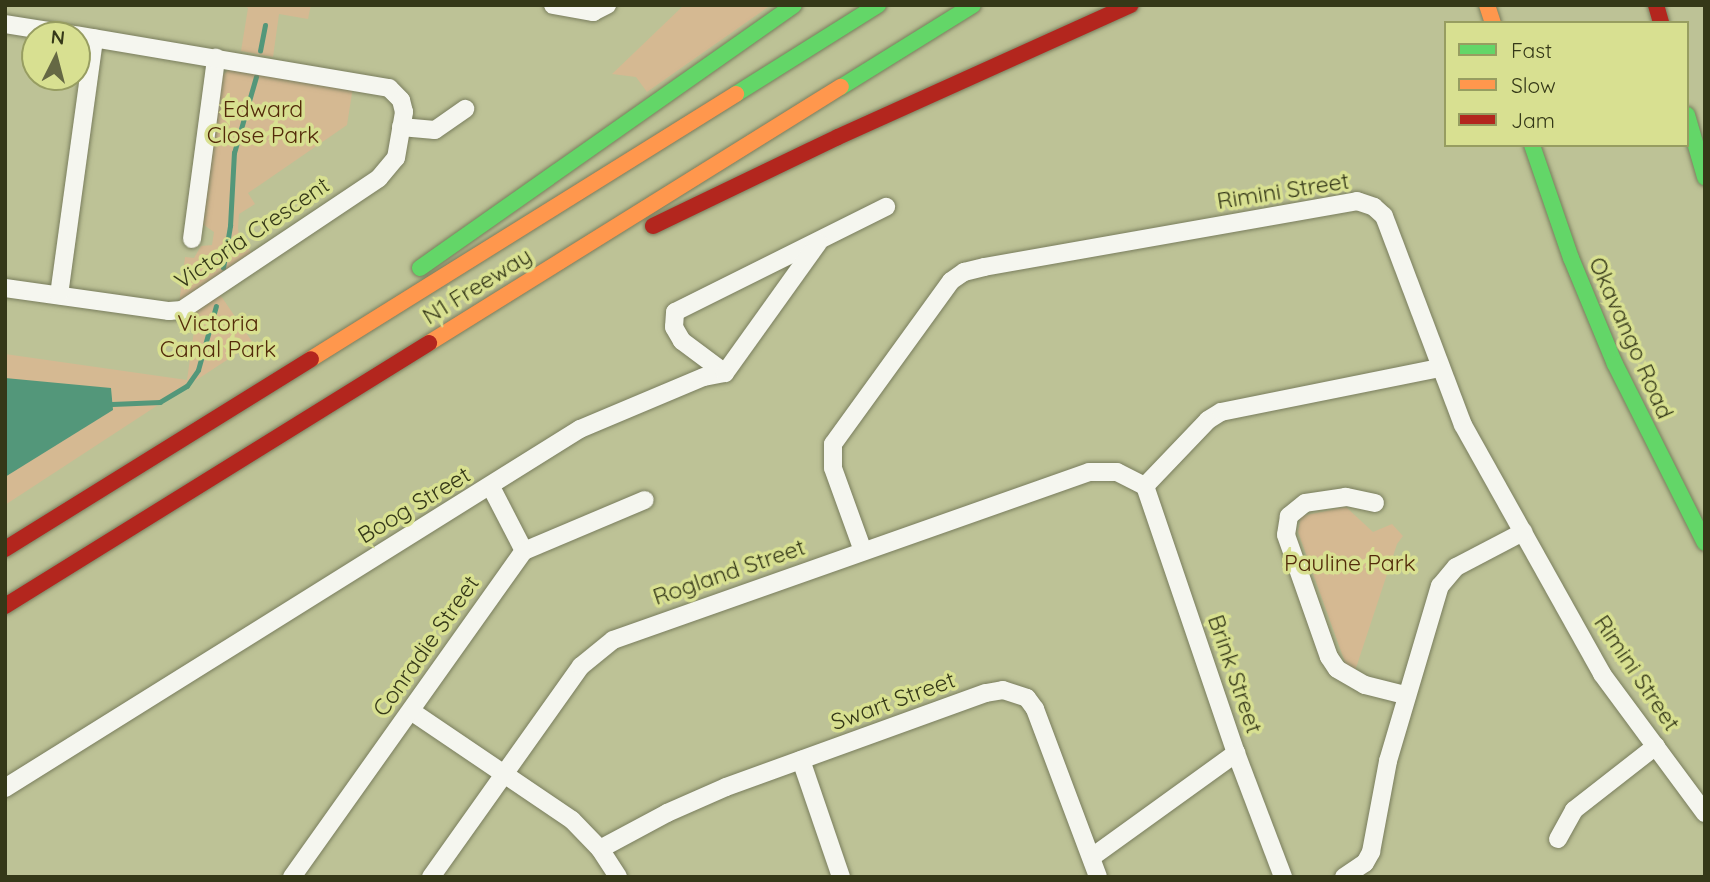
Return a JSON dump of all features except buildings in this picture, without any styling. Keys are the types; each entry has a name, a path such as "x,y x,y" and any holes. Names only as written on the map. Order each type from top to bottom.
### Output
{"main road":[{"path":"410,276 794,5"},
{"name":"N1 Freeway","path":"5,550 878,5"},
{"name":"N1 Freeway","path":"5,606 973,5"},
{"path":"315,414 658,223 838,137 1131,5"},
{"path":"1689,122 1705,177"},
{"name":"Okavango Road","path":"1533,147 1571,258 1615,364 1705,543"},
{"path":"213,421 387,292"}],"street":[{"path":"553,5 593,12 607,5"},
{"name":"Victoria Crescent","path":"5,288 169,311 186,308 386,173 396,158 403,106 389,88 91,37"},
{"path":"192,239 216,58"},
{"path":"59,295 77,91"},
{"path":"401,127 430,131 465,109"},
{"name":"Rimini Street","path":"863,551 832,468 833,443 951,281 964,272 1357,201 1374,206 1384,216 1439,368 1463,425 1602,674 1705,813"},
{"path":"818,243 725,373 682,341 674,327 676,312 886,207"},
{"path":"1145,486 1208,420 1221,412 1439,368"},
{"name":"Boog Street","path":"5,788 595,421 704,377 725,373"},
{"name":"Rogland Street","path":"430,877 581,666 602,646 625,635 1089,472 1117,472 1145,486"},
{"name":"Brink Street","path":"1145,486 1236,752 1283,877"},
{"path":"491,487 524,551 645,500"},
{"path":"1375,503 1346,498 1305,503 1289,516 1286,535 1329,657 1337,669 1365,685 1405,695"},
{"path":"1345,877 1365,863 1371,852 1388,761 1405,695 1440,586 1456,567 1524,531"},
{"name":"Conradie Street","path":"292,877 524,551"},
{"name":"Swart Street","path":"600,849 692,801 986,693 1015,692 1027,698 1035,709 1098,877"},
{"path":"411,711 572,820 600,849 618,877"},
{"path":"1558,839 1574,810 1656,746"},
{"path":"1092,857 1236,752"},
{"path":"801,760 841,877"}],"green space":[{"path":"241,5 311,5 308,19 279,14 273,57 241,51 248,8"},
{"path":"684,5 771,5 647,92 636,77 612,74"},
{"name":"Edward Close Park","path":"229,69 353,87 347,125 248,193 255,204 239,214 238,228 239,235 253,255 179,304 185,257 194,258 201,246 212,245 214,232 201,223 221,77"},
{"name":"Victoria Canal Park","path":"219,293 253,343 5,505 5,354 187,380 196,316 193,311"},
{"name":"Pauline Park","path":"1346,507 1373,532 1392,524 1403,536 1397,544 1355,671 1347,668 1298,532 1301,516"}],"shaded area":[{"path":"5,378 111,388 113,410 5,477"}],"waterway":[{"path":"260,51 265,25"},
{"path":"223,268 230,226 234,153 256,77"},
{"path":"112,404 160,402 187,386 198,370 216,306"}],"traffic: fast":[{"path":"420,268 794,5"},
{"path":"736,94 878,5"},
{"path":"841,87 973,5"},
{"path":"1689,122 1705,177"},
{"path":"1533,147 1571,258 1615,364 1705,543"}],"traffic: slow":[{"path":"1487,5 1492,21"},
{"path":"429,343 841,87"},
{"path":"311,359 736,94"}],"traffic: jam":[{"path":"653,226 838,137 1131,5"},
{"path":"1656,5 1660,21"},
{"path":"5,606 429,343"},
{"path":"5,549 311,359"}]}
